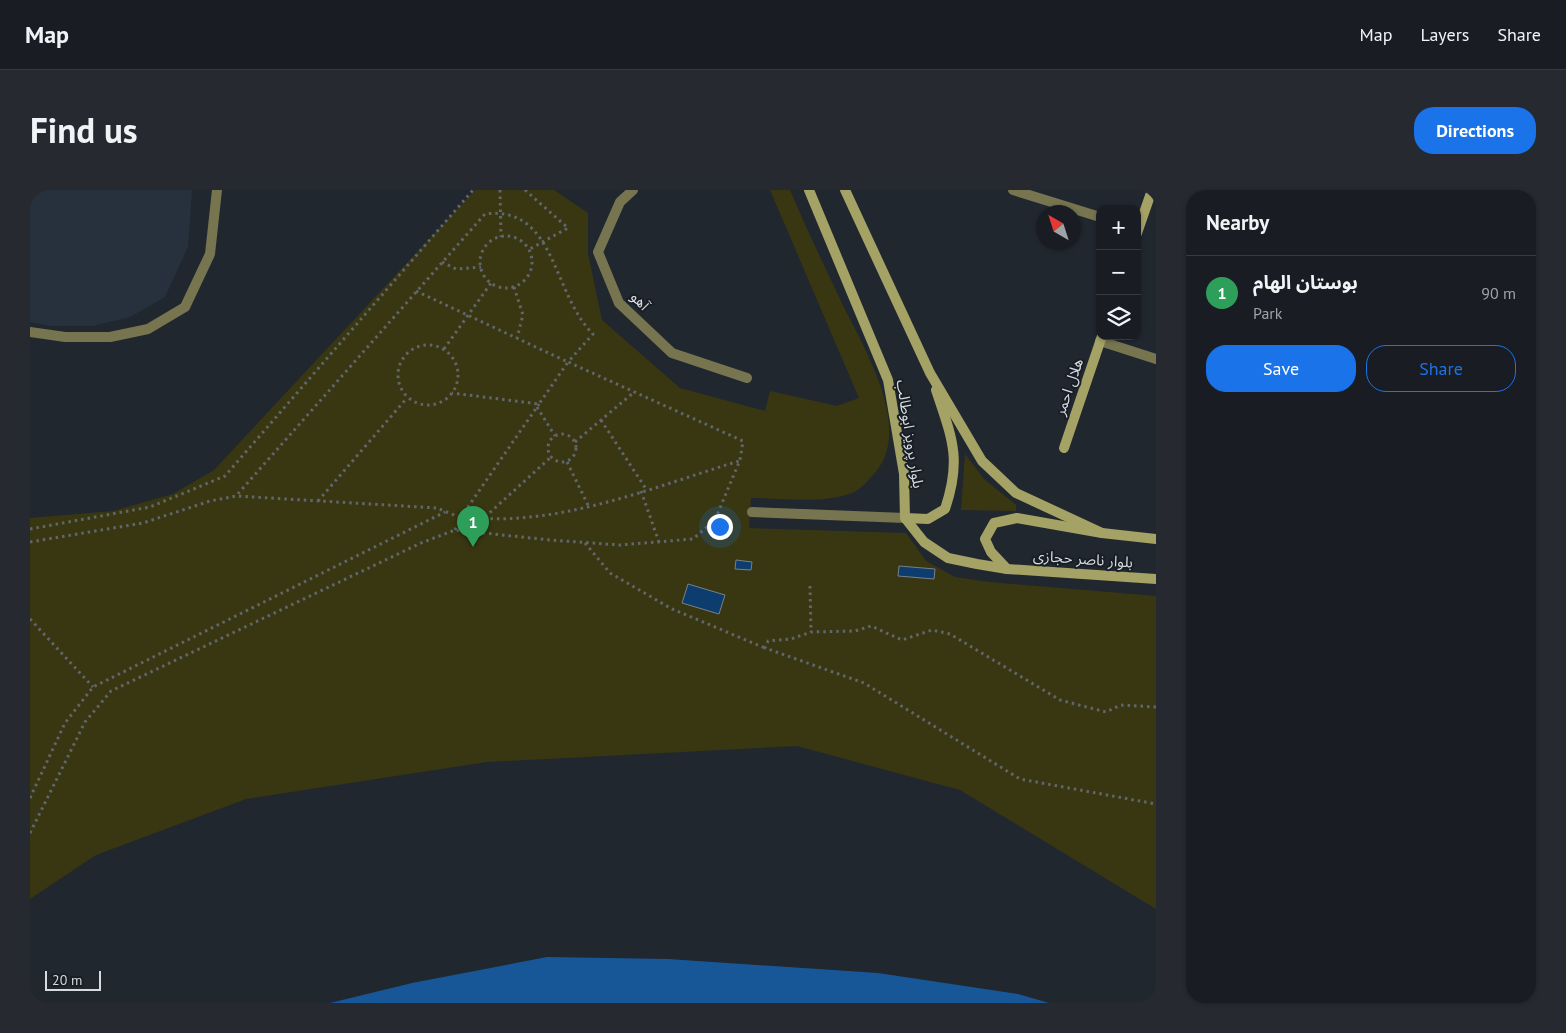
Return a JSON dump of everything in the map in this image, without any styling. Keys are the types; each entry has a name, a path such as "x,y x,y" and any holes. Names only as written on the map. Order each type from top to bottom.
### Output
{"main road":[{"name":"بلوار پرویز ابوطالب","path":"809,190 888,380 904,474 905,518"},
{"name":"بلوار پرویز ابوطالب","path":"845,190 930,373 982,462 1016,493 1102,533"},
{"path":"1141,221 1152,190"},
{"name":"هلال احمر","path":"1064,448 1101,340"},
{"path":"905,518 928,519 945,509 952,491 956,460 953,441 930,373"},
{"path":"905,518 924,542 948,558 1008,569"},
{"path":"1008,569 991,552 985,539 994,523 1017,518 1102,533"},
{"name":"بلوار ناصر حجازی","path":"1102,533 1156,538"},
{"name":"بلوار ناصر حجازی","path":"1008,569 1156,579"}],"street":[{"path":"30,332 65,337 110,337 148,329 185,307 210,254 217,190"},
{"name":"آهو","path":"633,190 620,202 598,252 620,304 672,353 747,378"},
{"path":"1014,190 1096,216"},
{"path":"1104,340 1156,359"},
{"path":"752,512 905,518"}],"path":[{"path":"30,528 150,507 225,476 473,190"},
{"path":"500,190 501,237"},
{"path":"525,190 568,228 528,250"},
{"path":"236,496 485,214 500,212 514,215 529,223 543,242 574,309 593,334 568,362 461,517 454,530"},
{"path":"501,237 518,240 528,250 532,261 530,270 522,283 506,288 491,284 485,278 481,267 482,253 486,246 501,237"},
{"path":"442,262 456,268 481,267"},
{"path":"444,349 491,284"},
{"path":"514,287 523,315 517,338"},
{"path":"30,833 86,722 111,691 421,543 454,530 585,543 620,545 659,542 693,539 716,520 740,460 743,441 633,393 416,291"},
{"path":"434,346 444,349 451,356 458,375 452,393 444,400 426,406 408,398 398,381 401,361 415,348 434,346"},
{"path":"452,393 538,405"},
{"path":"575,442 633,393"},
{"path":"318,501 408,398"},
{"path":"538,405 555,436"},
{"path":"601,420 646,489"},
{"path":"564,434 575,442 576,451 568,462 558,462 550,457 548,448 555,436 564,434"},
{"path":"484,518 550,457"},
{"path":"30,542 143,523 236,496 437,508 461,517 525,519 589,507 740,460"},
{"path":"568,462 589,507"},
{"path":"641,490 659,542"},
{"path":"30,798 65,723 92,687 446,512"},
{"path":"585,543 610,573 672,608 765,648 864,683 1020,780 1156,804"},
{"path":"810,586 811,632"},
{"path":"30,619 92,687"},
{"path":"765,648 768,641 791,639 811,632 855,631 871,626 902,640 932,630 950,634 1060,700 1106,712 1121,705 1156,708"}],"shaded area":[{"path":"30,190 192,190 188,247 165,297 130,317 93,326 50,326 30,322"},
{"path":"475,190 554,190 588,213 588,253 602,320 680,388 765,411 770,391 837,406 859,398 770,190 790,190 820,257 871,361 887,410 889,434 885,456 873,475 859,489 853,493 826,499 751,498 749,528 906,533 926,561 955,577 989,582 1156,596 1156,909 960,790 797,746 487,762 246,799 96,855 30,899 30,518 113,511 173,494 214,470"},
{"path":"965,454 984,479 1016,505 1016,511 961,510"}],"water":[{"path":"547,957 668,959 878,973 1018,994 1049,1003 330,1003 412,983"}],"building":[{"path":"736,560 752,562 751,570 735,569"},
{"path":"899,566 935,569 934,579 898,576"},
{"path":"688,584 725,595 719,614 682,603"}],"place":[{"name":"بوستان الهام","path":"473,547"}]}
